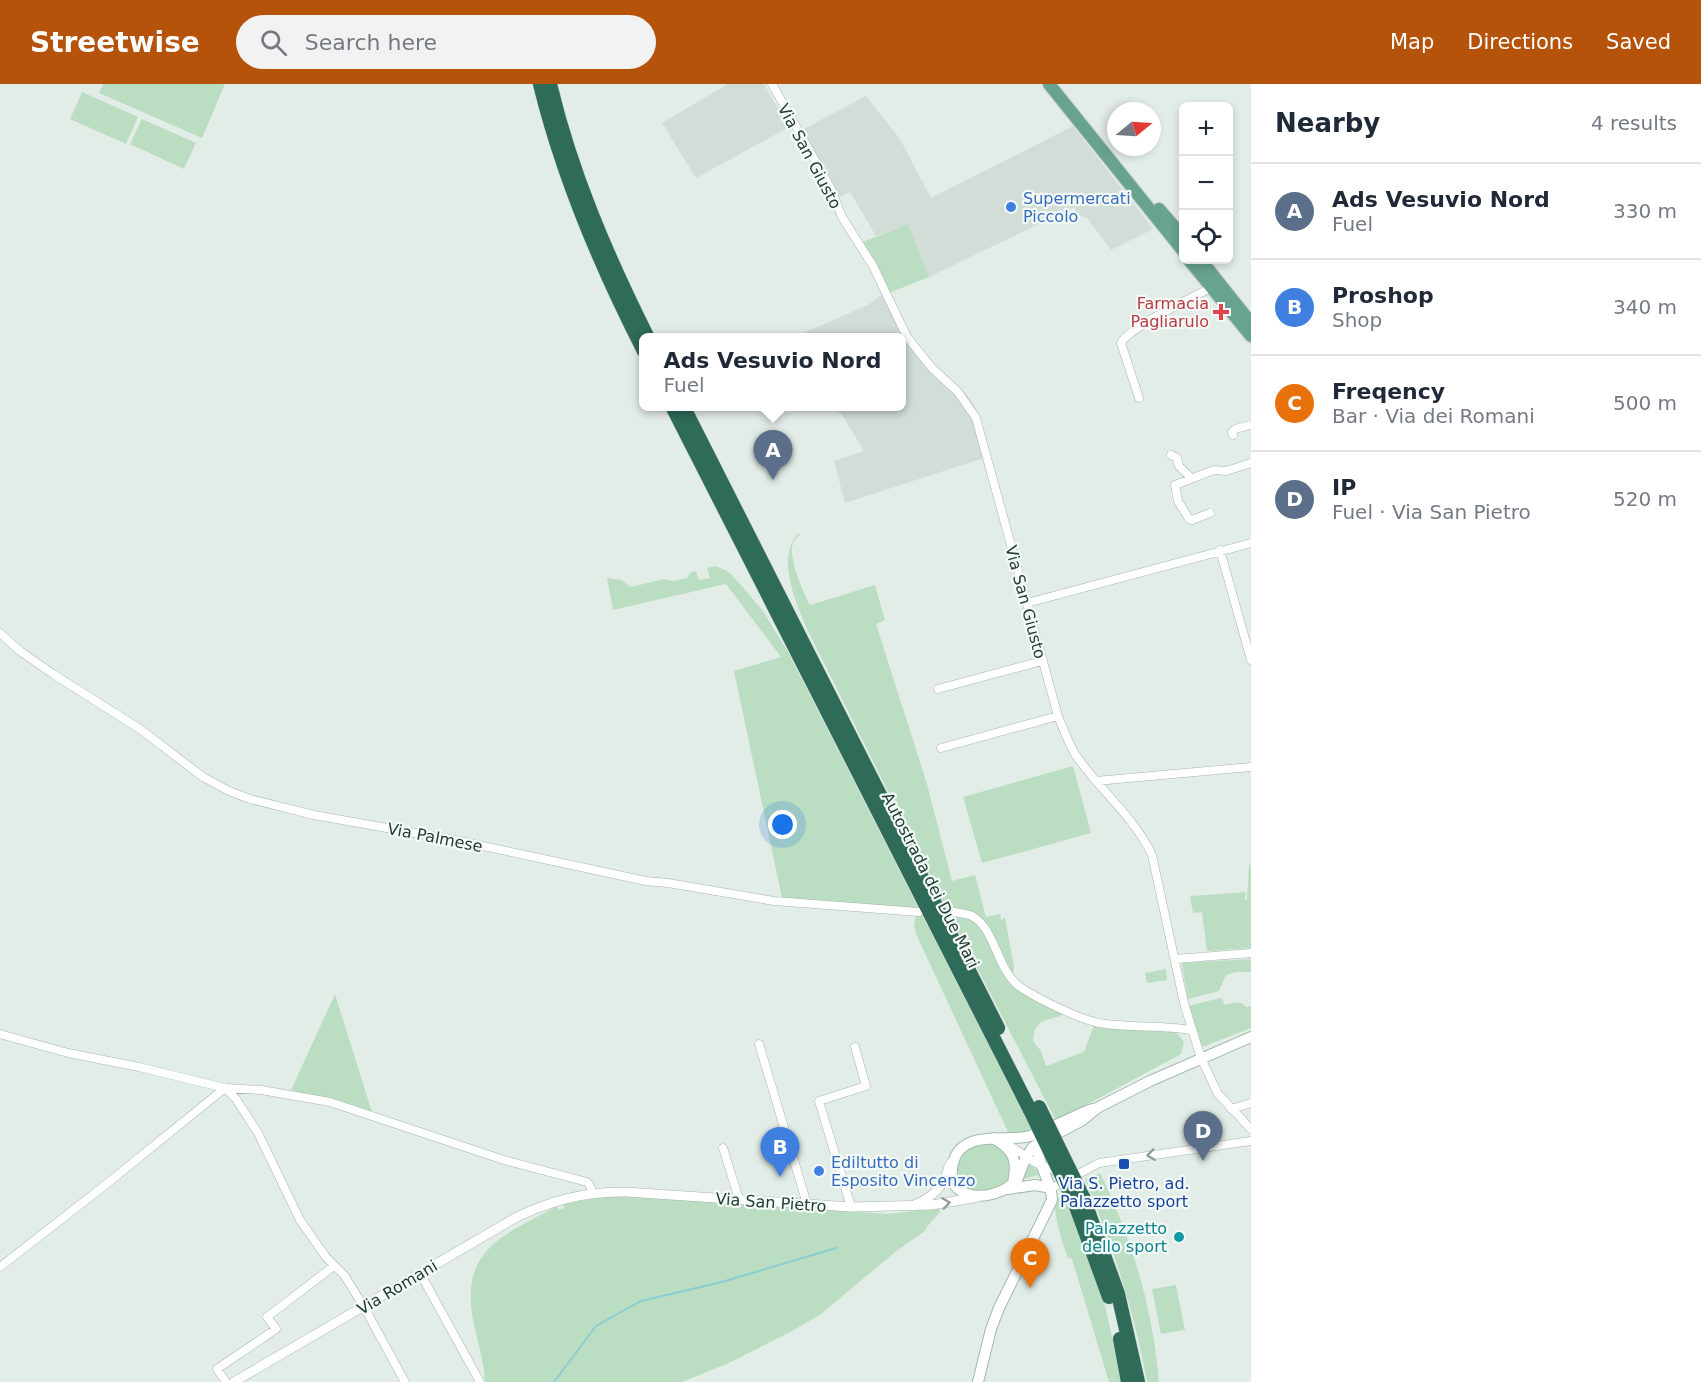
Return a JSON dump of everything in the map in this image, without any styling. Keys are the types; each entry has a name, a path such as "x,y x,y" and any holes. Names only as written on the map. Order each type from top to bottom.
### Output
{"highway":[{"path":"540,84 563,164 586,228 639,341"},
{"path":"550,84 572,161 594,222 646,333"},
{"name":"Autostrada dei Due Mari","path":"675,411 1034,1109 1083,1197 1120,1303 1138,1382"},
{"name":"Autostrada dei Due Mari","path":"685,411 1034,1109 1097,1261 1118,1332 1128,1382"}],"main road":[{"path":"1049,84 1179,246"},
{"path":"1058,84 1179,232"},
{"path":"1192,264 1251,336"},
{"path":"1204,264 1251,323"},
{"path":"1010,1186 1018,1179 1026,1157 1039,1143 1081,1121 1097,1108 1150,1081 1251,1037"},
{"path":"1052,1188 1035,1185 1010,1186 978,1197 969,1196 957,1187 953,1179 953,1161 959,1151 974,1141 993,1138 1013,1139 1032,1135 1097,1108"},
{"path":"993,1138 1006,1146 1015,1165 1010,1186"},
{"path":"978,1382 991,1329 1051,1203 1052,1188 1042,1165 1038,1150 1039,1143"}],"street":[{"name":"Via San Giusto","path":"772,84 831,189 842,217 873,266 905,333"},
{"path":"1139,398 1121,343 1122,340 1134,330 1212,287"},
{"name":"Via San Giusto","path":"906,335 932,368 958,392 976,418 1058,716 1074,752 1145,839 1152,855 1191,1030 1201,1058 1215,1090 1251,1130"},
{"path":"1233,435 1232,432 1235,429 1251,425"},
{"path":"1171,455 1177,458 1179,466 1191,478"},
{"path":"1210,513 1191,520 1178,501 1175,484 1214,470 1226,471 1251,462"},
{"path":"1027,603 1251,543"},
{"path":"1220,550 1251,660"},
{"name":"Via Palmese","path":"0,633 20,651 140,729 203,777 250,799 315,815 459,841 646,881 774,901 920,912"},
{"path":"938,689 1042,661"},
{"path":"941,748 1058,716"},
{"path":"1096,781 1251,767"},
{"path":"954,912 971,916 983,925 1005,972 1017,984 1071,1013 1097,1022 1191,1030"},
{"path":"1176,959 1251,953"},
{"path":"0,1034 58,1050 225,1088 261,1090 330,1102 504,1160 587,1182 593,1193"},
{"path":"759,1044 807,1204"},
{"path":"851,1207 819,1101 866,1086 855,1047"},
{"path":"225,1088 236,1099 258,1133 300,1220 326,1257 344,1275 364,1307 404,1382"},
{"path":"0,1267 225,1088"},
{"path":"1231,1109 1251,1103"},
{"path":"1006,1146 1062,1173 1121,1159 1251,1144"},
{"path":"723,1148 739,1199"},
{"path":"914,1205 928,1199 942,1185 949,1165 953,1161"},
{"path":"1052,1188 1094,1165"},
{"name":"Via San Pietro","path":"564,1198 593,1193 636,1192 851,1207 932,1205 978,1197"},
{"name":"Via Romani","path":"234,1382 515,1218 542,1204 564,1198"},
{"path":"226,1382 217,1369 276,1329 267,1317 334,1266"},
{"path":"420,1273 480,1382"}],"shaded area":[{"path":"728,84 764,84 789,127 696,178 662,123"},
{"path":"866,96 900,139 931,198 1073,126 1153,229 1111,250 1087,218 1078,215 1074,207 929,277 908,224 876,236 850,192 838,198 802,130"},
{"path":"887,291 922,352 964,391 974,405 980,418 990,456 845,503 834,461 864,451 841,413 837,411 906,411 906,333 804,333 868,305"}],"green space":[{"path":"103,84 225,84 202,138 99,93"},
{"path":"82,92 138,117 126,144 70,119"},
{"path":"142,119 196,143 184,169 130,144"},
{"path":"908,224 929,277 889,293 863,242"},
{"path":"798,534 801,534 794,541 792,555 796,573 810,605 875,585 885,620 876,624 927,784 952,881 975,875 986,917 1000,914 1001,920 1005,918 1014,966 1013,976 994,940 982,924 964,910 947,910 808,631 794,595 788,568 791,544"},
{"path":"716,566 733,576 763,611 788,652 919,909 782,898 734,671 781,657 726,584 613,610 607,578 621,580 631,587 664,579 673,581 687,578 691,572 696,571 699,580 710,578 707,568"},
{"path":"1073,766 1091,833 982,863 963,797"},
{"path":"1249,864 1251,865 1251,948 1207,951 1202,912 1193,913 1190,897 1246,892 1245,900 1247,900"},
{"path":"916,915 922,915 1032,1130 1009,1134 916,934 914,926"},
{"path":"959,916 980,927 1003,974 1010,983 1030,996 1067,1013 1040,1023 1034,1033 1033,1041 1041,1051 1046,1066 1084,1052 1094,1025 1176,1032 1184,1042 1181,1054 1073,1112 1055,1119 951,917"},
{"path":"1251,959 1251,972 1226,975 1219,991 1188,999 1183,963"},
{"path":"1166,969 1167,980 1147,983 1145,973"},
{"path":"335,994 372,1112 291,1090"},
{"path":"1220,998 1225,1005 1239,1003 1246,1007 1251,1006 1251,1028 1200,1046 1188,1006"},
{"path":"989,1144 995,1145 1007,1154 1011,1176 999,1187 975,1193 958,1184 958,1160 965,1151"},
{"path":"1027,1161 1041,1174 1021,1180"},
{"path":"1100,1173 1122,1223 1139,1274 1152,1328 1159,1382 1147,1382 1136,1329 1122,1279 1085,1179"},
{"path":"1063,1189 1102,1292 1122,1382 1109,1382 1072,1259 1068,1258 1061,1238 1055,1207"},
{"path":"627,1196 887,1214 939,1208 940,1212 926,1230 894,1253 821,1314 729,1363 682,1382 485,1382 473,1319 471,1295 473,1275 480,1259 491,1246 505,1236 557,1206 559,1210 564,1208 563,1204 596,1198"},
{"path":"1176,1285 1185,1330 1161,1334 1152,1289"}],"waterway":[{"path":"554,1382 596,1326 641,1301 722,1282 836,1248"}],"place":[{"name":"Supermercati Piccolo","path":"1011,207"},
{"name":"Farmacia Pagliarulo","path":"1221,312"},
{"name":"Ads Vesuvio Nord","path":"773,480"},
{"name":"IP","path":"1203,1161"},
{"name":"Via S. Pietro, ad. Palazzetto sport","path":"1124,1164"},
{"name":"Ediltutto di Esposito Vincenzo","path":"819,1171"},
{"name":"Proshop","path":"780,1177"},
{"name":"Palazzetto dello sport","path":"1179,1237"},
{"name":"Freqency","path":"1030,1288"}]}
